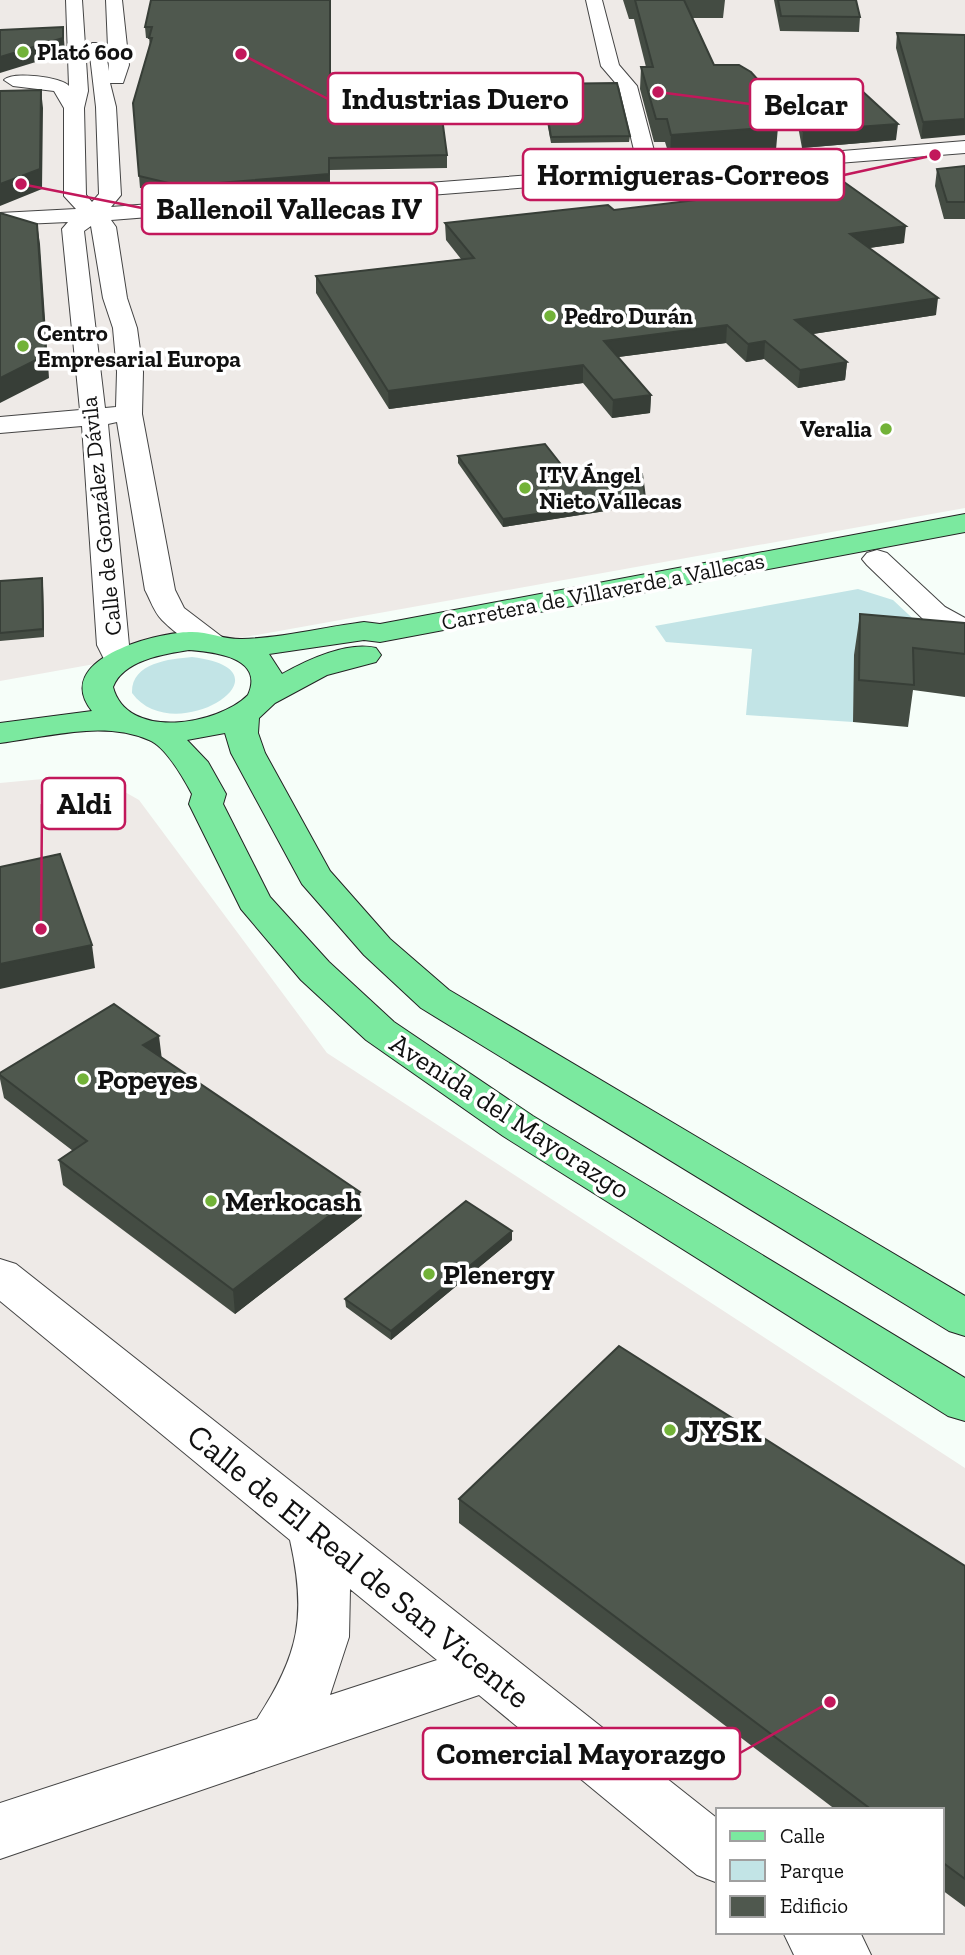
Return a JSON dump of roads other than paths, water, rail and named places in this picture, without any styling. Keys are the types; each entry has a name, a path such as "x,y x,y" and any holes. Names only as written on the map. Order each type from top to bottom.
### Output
{"main road":[{"name":"Carretera de Villaverde a Vallecas","path":"109,673 164,644 227,646 364,631 380,633 965,523"},
{"name":"Carretera de Villaverde a Vallecas","path":"161,731 190,731 219,725 316,668 346,659 965,542"},
{"name":"Avenida del Mayorazgo","path":"227,646 256,658 266,670 269,683 253,706 241,733 247,753 315,876 377,947 435,999 965,1318"},
{"path":"0,712 66,697 109,673"},
{"path":"109,673 99,697 105,708 117,718 161,731"},
{"path":"0,733 117,718"},
{"name":"Avenida del Mayorazgo","path":"161,731 196,769 209,794 206,804 254,901 315,971 380,1031 518,1126 965,1402"}],"street":[{"name":"Calle de González Dávila","path":"74,0 79,80 74,108 75,196 104,227 115,298 125,328 130,372 129,414 162,597 172,613 227,646"},
{"name":"Calle de González Dávila","path":"106,107 120,70 114,0"},
{"path":"594,0 610,66 628,86 649,172"},
{"name":"Calle de González Dávila","path":"94,13 101,86 106,107 110,195 93,214 72,229 92,417 98,443 113,645 109,673"},
{"path":"7,80 59,77 74,108"},
{"path":"0,219 189,210 965,147"},
{"path":"0,425 129,414"},
{"path":"877,559 934,614 965,631"},
{"name":"Calle de El Real de San Vicente","path":"0,1276 716,1853"},
{"path":"276,1738 302,1701 325,1634 324,1569 313,1528"},
{"path":"0,1831 487,1668"},
{"path":"815,1934 841,1955"}],"place":[{"name":"Plató 600","path":"23,52"},
{"name":"Industrias Duero","path":"241,54"},
{"name":"Belcar","path":"658,92"},
{"name":"Hormigueras-Correos","path":"935,155"},
{"name":"Ballenoil Vallecas IV","path":"21,184"},
{"name":"Pedro Durán","path":"550,316"},
{"name":"Centro Empresarial Europa","path":"23,346"},
{"name":"Veralia","path":"886,429"},
{"name":"ITV Ángel Nieto Vallecas","path":"525,488"},
{"name":"Aldi","path":"41,929"},
{"name":"Popeyes","path":"83,1079"},
{"name":"Merkocash","path":"211,1201"},
{"name":"Plenergy","path":"429,1274"},
{"name":"JYSK","path":"670,1430"},
{"name":"Comercial Mayorazgo","path":"830,1702"}]}
